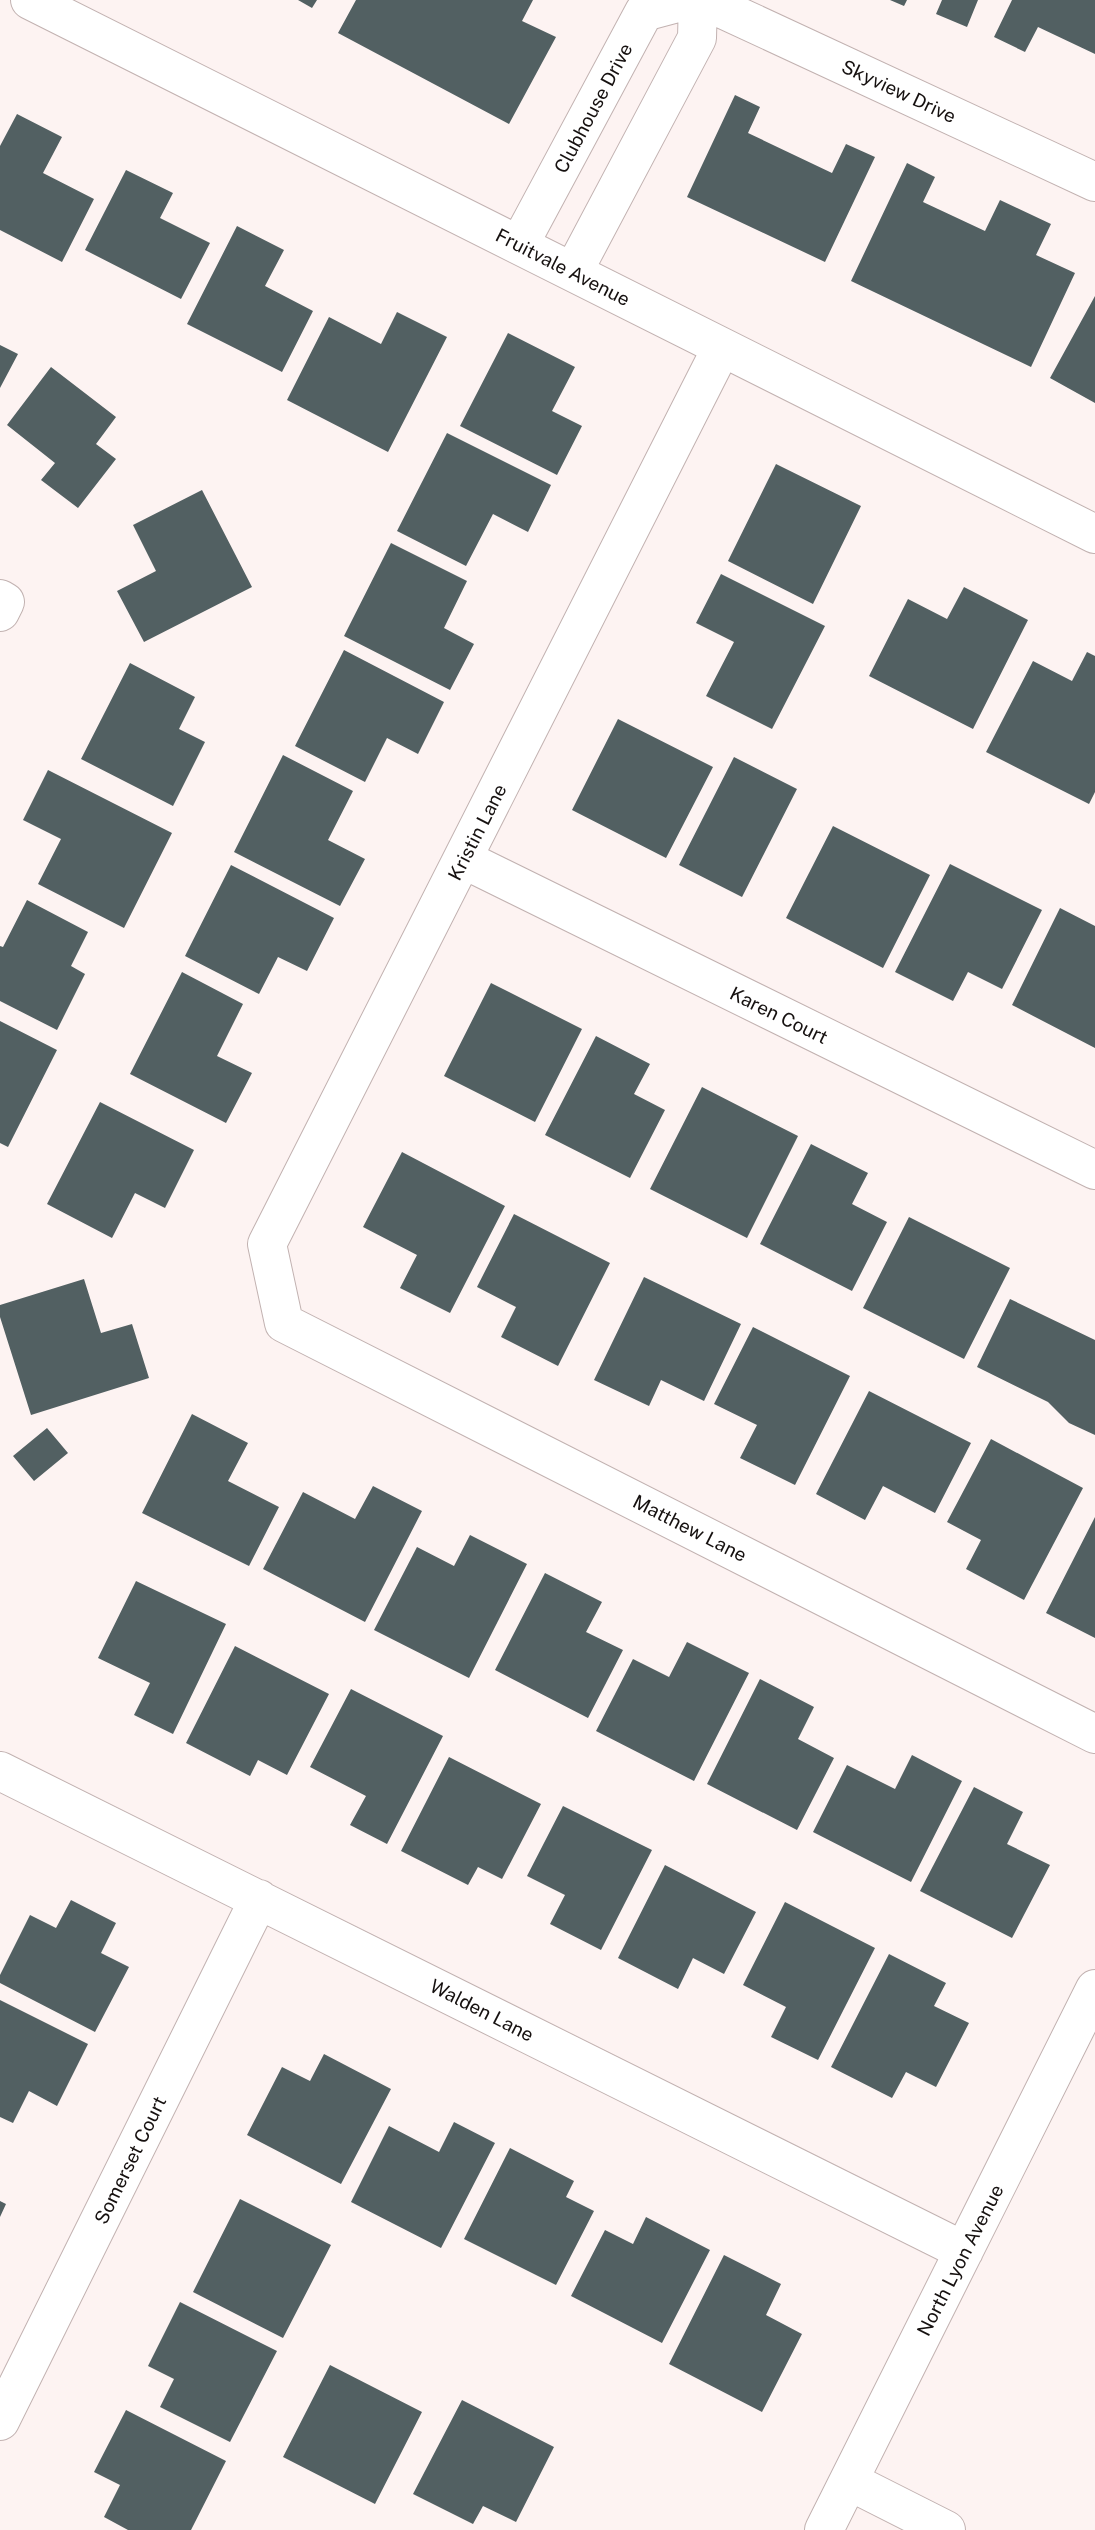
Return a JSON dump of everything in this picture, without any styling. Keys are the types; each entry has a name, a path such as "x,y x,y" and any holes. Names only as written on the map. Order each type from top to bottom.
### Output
{"street":[{"name":"Fruitvale Avenue","path":"30,0 1095,534"},
{"name":"Clubhouse Drive","path":"519,245 644,12 689,0"},
{"name":"Skyview Drive","path":"700,0 1095,182"},
{"path":"573,272 698,38 700,0"},
{"name":"Kristin Lane","path":"284,1323 267,1244 722,347"},
{"name":"Karen Court","path":"463,859 1095,1170"},
{"name":"Matthew Lane","path":"284,1323 1095,1734"},
{"name":"Walden Lane","path":"0,1771 964,2251"},
{"name":"Somerset Court","path":"0,2421 259,1899"},
{"name":"North Lyon Avenue","path":"824,2530 1095,1989"},
{"path":"849,2481 946,2530"}],"building":[{"path":"298,0 317,0 312,8"},
{"path":"356,0 533,0 522,21 556,37 509,124 338,33"},
{"path":"890,0 907,0 904,6"},
{"path":"942,0 978,0 967,27 936,14"},
{"path":"1012,0 1095,0 1095,54 1038,27 1025,52 994,37"},
{"path":"735,95 760,107 748,133 832,173 846,144 875,157 825,262 687,197"},
{"path":"17,114 62,137 43,173 94,199 62,262 0,230 0,146"},
{"path":"907,163 935,177 923,202 985,231 1000,200 1051,224 1036,255 1075,273 1031,367 851,281"},
{"path":"126,170 173,193 160,218 210,243 181,299 85,250"},
{"path":"237,226 284,250 265,286 313,311 282,372 187,324"},
{"path":"1095,296 1095,403 1050,378"},
{"path":"397,312 447,337 388,452 287,400 329,317 381,344"},
{"path":"508,333 575,367 552,411 582,426 557,475 460,426"},
{"path":"0,345 18,354 0,388"},
{"path":"51,367 116,417 96,444 116,459 78,508 41,480 55,463 7,425"},
{"path":"447,433 551,485 528,532 493,514 466,566 397,531"},
{"path":"776,464 861,506 813,604 728,561"},
{"path":"202,490 252,587 144,642 117,591 156,571 133,525"},
{"path":"391,543 467,581 444,628 474,644 450,690 344,636"},
{"path":"721,574 825,626 772,729 706,696 734,642 696,623"},
{"path":"964,587 1028,620 973,729 869,676 908,599 947,619"},
{"path":"344,650 444,702 418,754 387,738 365,782 295,746"},
{"path":"1087,652 1095,656 1095,792 1089,804 986,752 1033,661 1072,681"},
{"path":"130,663 195,697 179,729 205,742 173,806 81,759"},
{"path":"618,719 713,767 666,858 572,810"},
{"path":"283,755 353,791 328,840 365,859 340,906 234,852"},
{"path":"734,757 797,789 742,897 679,865"},
{"path":"48,770 172,833 124,928 38,884 61,839 23,820"},
{"path":"833,826 930,875 883,968 786,918"},
{"path":"950,864 1042,910 1002,989 968,972 953,1001 895,972"},
{"path":"231,865 334,918 307,971 278,957 259,994 185,956"},
{"path":"27,900 88,932 71,966 85,974 57,1030 0,1001 0,946 3,947"},
{"path":"1060,908 1095,926 1095,1048 1012,1005"},
{"path":"182,972 243,1004 217,1056 252,1073 226,1123 130,1074"},
{"path":"491,983 582,1029 535,1122 444,1076"},
{"path":"0,1021 57,1050 8,1147 0,1143"},
{"path":"596,1036 650,1064 634,1094 665,1110 630,1178 545,1135"},
{"path":"702,1087 798,1136 747,1238 650,1189"},
{"path":"100,1102 194,1150 165,1208 135,1193 112,1238 47,1204"},
{"path":"811,1144 868,1173 852,1204 887,1222 852,1291 760,1244"},
{"path":"402,1152 505,1206 450,1313 400,1288 417,1255 363,1227"},
{"path":"514,1214 610,1263 558,1366 501,1337 516,1307 477,1287"},
{"path":"909,1217 1010,1268 964,1359 863,1308"},
{"path":"644,1277 741,1324 704,1401 661,1380 649,1406 594,1380"},
{"path":"84,1279 101,1333 132,1324 149,1378 31,1415 0,1317 0,1305"},
{"path":"1010,1299 1095,1340 1095,1435 1069,1423 1048,1402 977,1367"},
{"path":"753,1327 850,1376 795,1485 740,1458 757,1425 714,1404"},
{"path":"869,1391 971,1443 935,1513 883,1486 865,1520 816,1494"},
{"path":"192,1414 248,1443 228,1481 279,1507 249,1566 142,1513"},
{"path":"47,1428 68,1453 34,1481 13,1456"},
{"path":"991,1439 1083,1488 1024,1600 966,1569 981,1540 947,1522"},
{"path":"373,1486 422,1511 365,1622 263,1569 303,1492 355,1519"},
{"path":"1095,1517 1095,1638 1046,1613"},
{"path":"470,1535 527,1564 469,1678 374,1630 417,1547 454,1566"},
{"path":"545,1573 602,1602 586,1632 623,1650 588,1718 495,1670"},
{"path":"136,1581 226,1624 173,1734 134,1715 150,1683 98,1658"},
{"path":"687,1642 749,1673 694,1781 596,1731 633,1659 669,1677"},
{"path":"235,1646 329,1694 287,1775 258,1760 250,1776 186,1743"},
{"path":"760,1679 814,1707 798,1739 834,1758 797,1830 707,1784"},
{"path":"351,1689 443,1736 387,1844 350,1825 366,1796 310,1767"},
{"path":"912,1755 962,1781 911,1882 813,1832 847,1765 895,1789"},
{"path":"449,1757 541,1804 502,1879 478,1867 468,1885 401,1851"},
{"path":"974,1787 1023,1812 1007,1844 1050,1865 1012,1938 920,1891"},
{"path":"563,1806 652,1850 601,1950 550,1924 565,1895 527,1876"},
{"path":"665,1865 756,1912 724,1974 693,1958 678,1989 618,1958"},
{"path":"71,1900 116,1923 101,1953 129,1967 95,2032 0,1983 0,1975 30,1915 56,1928"},
{"path":"785,1902 875,1948 818,2060 771,2037 786,2007 743,1985"},
{"path":"889,1954 946,1983 934,2006 969,2023 936,2087 906,2072 892,2098 831,2067"},
{"path":"0,2000 88,2044 57,2106 29,2091 13,2123 0,2117"},
{"path":"324,2054 391,2089 341,2184 247,2135 282,2067 310,2081"},
{"path":"454,2122 495,2143 441,2248 351,2202 389,2126 439,2152"},
{"path":"510,2148 574,2181 566,2197 594,2211 556,2285 464,2239"},
{"path":"240,2199 331,2245 283,2338 193,2292"},
{"path":"0,2201 6,2204 0,2217"},
{"path":"646,2217 710,2250 662,2343 571,2296 605,2230 633,2244"},
{"path":"724,2255 781,2284 766,2315 802,2334 762,2412 669,2364"},
{"path":"180,2302 277,2351 230,2442 160,2407 174,2379 148,2366"},
{"path":"330,2365 422,2412 375,2504 283,2457"},
{"path":"462,2400 554,2447 516,2522 483,2506 473,2524 413,2494"},
{"path":"126,2410 226,2461 191,2530 128,2530 104,2517 120,2485 94,2472"}]}
